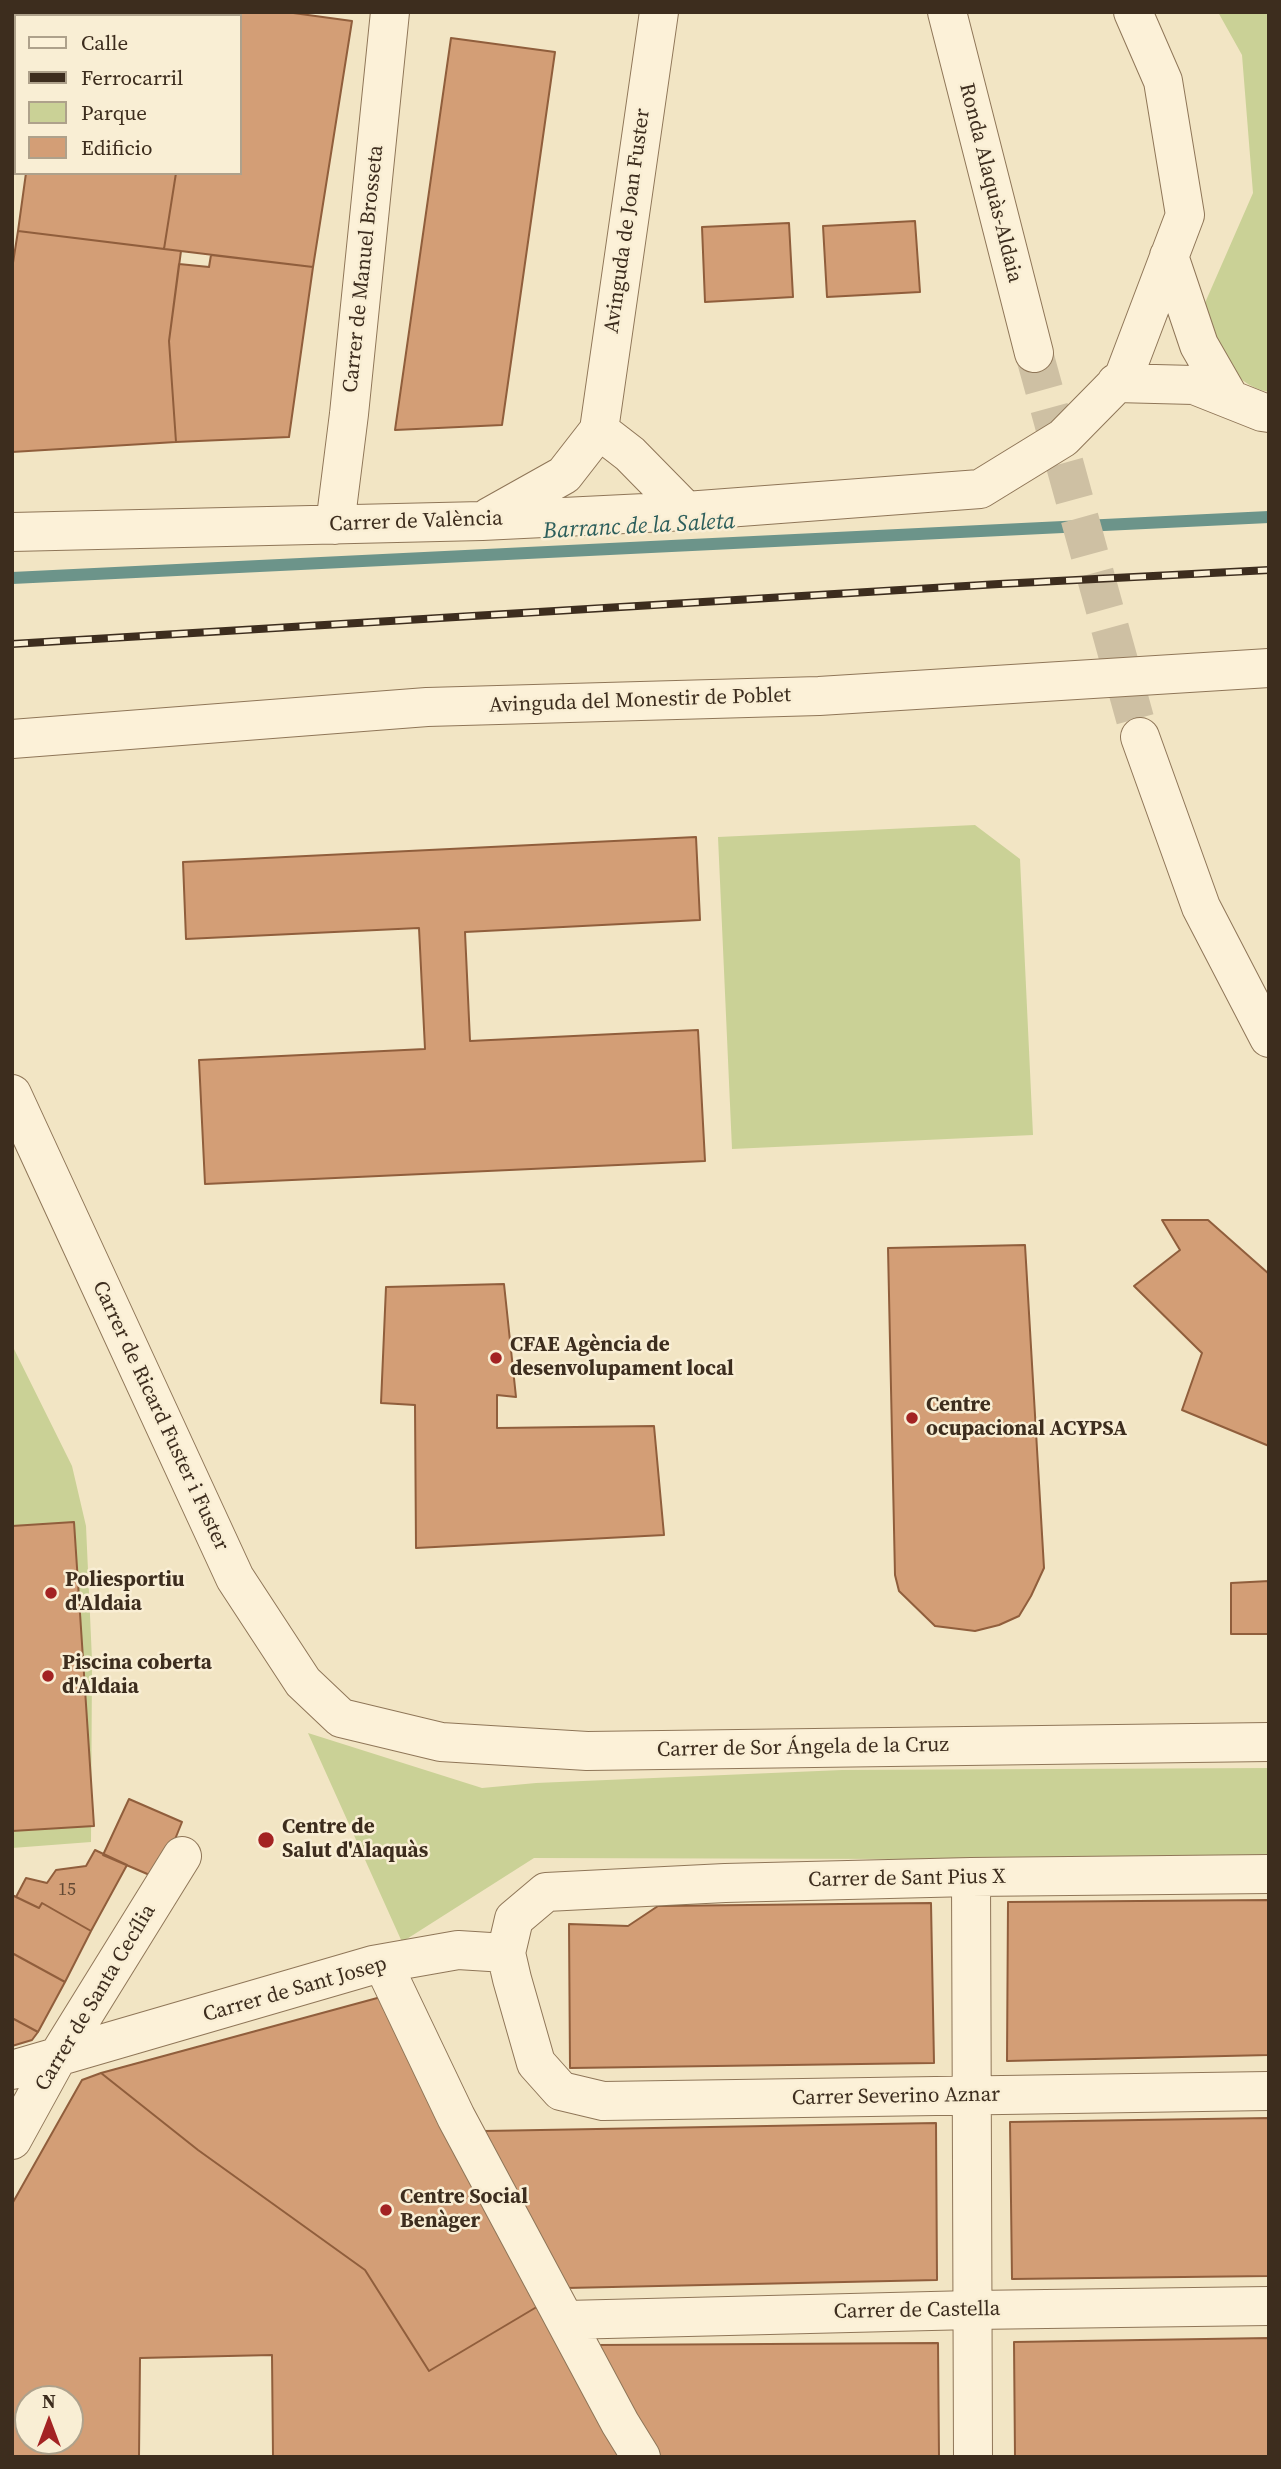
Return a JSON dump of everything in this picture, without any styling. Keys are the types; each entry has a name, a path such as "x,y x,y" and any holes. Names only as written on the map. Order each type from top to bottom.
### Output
{"street":[{"name":"Carrer de Manuel Brosseta","path":"335,525 390,12"},
{"name":"Avinguda de Joan Fuster","path":"482,521 564,475 599,430 659,12"},
{"name":"Ronda Alaquàs-Aldaia","path":"947,12 1034,354"},
{"path":"1116,383 1124,376 1185,215 1163,81 1133,12"},
{"path":"1169,256 1199,345 1230,399"},
{"name":"Carrer de València","path":"12,532 482,521 686,511 980,489 1063,438 1116,383"},
{"path":"1116,383 1194,385 1269,413"},
{"path":"599,430 630,454 686,511"},
{"name":"Avinguda del Monestir de Poblet","path":"12,739 427,707 819,696 1269,668"},
{"path":"1140,737 1200,907 1269,1038"},
{"name":"Carrer de Ricard Fuster i Fuster","path":"12,1094 235,1578 303,1682 341,1718"},
{"name":"Carrer de Sor Ángela de la Cruz","path":"341,1718 441,1742 587,1751 1269,1742"},
{"name":"Carrer de Santa Cecília","path":"12,2140 57,2058 182,1856"},
{"name":"Carrer de Sant Pius X","path":"506,1953 514,1919 546,1892 725,1883 1269,1874"},
{"path":"971,1877 973,2457"},
{"name":"Carrer de Sant Josep","path":"12,2070 383,1964 458,1950 506,1953"},
{"name":"Carrer Severino Aznar","path":"506,1953 536,2063 561,2091 603,2101 1269,2091"},
{"path":"383,1964 456,2117 620,2423 641,2457"},
{"name":"Carrer de Castella","path":"566,2320 1269,2306"}],"green space":[{"path":"1218,12 1269,12 1269,392 1255,388 1234,372 1219,350 1201,312 1253,193 1242,55"},
{"path":"975,825 1020,859 1033,1135 732,1149 718,837"},
{"name":"Poliesportiu d'Aldaia","path":"12,1345 72,1466 86,1526 92,1660 91,1842 12,1848"},
{"path":"308,1733 482,1788 536,1783 842,1770 1269,1768 1269,1860 534,1858 402,1942"}],"building":[{"path":"50,12 202,12 202,14"},
{"path":"286,12 352,21 313,267 164,249 176,175 242,175 242,14 202,14"},
{"path":"451,38 555,52 502,425 395,430"},
{"path":"26,175 176,175 164,249 18,231"},
{"path":"915,221 920,292 827,297 823,226"},
{"path":"789,223 793,297 705,302 702,227"},
{"path":"18,231 181,251 169,341 176,442 12,452 12,269"},
{"path":"211,255 313,267 289,437 176,442 169,341 179,264 209,267"},
{"path":"696,837 700,920 465,932 470,1041 698,1030 705,1161 205,1184 199,1060 425,1049 419,928 186,939 183,862"},
{"path":"1162,1220 1208,1220 1269,1274 1269,1446 1182,1410 1202,1353 1134,1286 1180,1250"},
{"path":"1025,1245 1044,1568 1019,1616 975,1631 935,1626 899,1591 895,1575 888,1248"},
{"path":"504,1284 516,1397 497,1395 497,1428 654,1426 664,1535 416,1548 415,1405 381,1403 386,1287"},
{"name":"Poliesportiu d'Aldaia","path":"74,1522 94,1826 12,1831 12,1526"},
{"path":"1269,1581 1269,1634 1231,1634 1231,1583"},
{"path":"129,1799 182,1822 159,1879 103,1855"},
{"path":"95,1850 127,1865 91,1931 42,1903 39,1908 16,1897 26,1878 47,1883 56,1870 86,1866"},
{"path":"12,1895 39,1908 42,1903 91,1931 65,1982 12,1953"},
{"path":"1269,1900 1269,2055 1007,2061 1008,1902"},
{"path":"931,1903 934,2063 570,2068 569,1924 628,1926 658,1906"},
{"path":"12,1953 65,1982 38,2032 12,2018"},
{"name":"Centre Social Benàger","path":"381,1997 540,2305 429,2371 365,2270 198,2150 101,2073"},
{"path":"12,2018 38,2032 32,2040 12,2046"},
{"path":"101,2073 198,2150 365,2270 429,2371 540,2305 621,2457 273,2457 272,2355 140,2358 139,2457 12,2457 12,2204 82,2080"},
{"path":"1269,2118 1269,2276 1012,2279 1010,2122"},
{"path":"936,2123 937,2280 566,2288 484,2131"},
{"path":"1269,2338 1269,2457 1015,2457 1014,2342"},
{"path":"938,2343 939,2457 656,2457 597,2345"}],"waterway":[{"name":"Barranc de la Saleta","path":"12,578 1269,517"}],"tunnel":[{"path":"1034,353 1140,737"}],"railway":[{"path":"12,644 1269,570"}],"place":[{"name":"CFAE Agència de desenvolupament local","path":"496,1358"},
{"name":"Centre ocupacional ACYPSA","path":"912,1418"},
{"name":"Poliesportiu d'Aldaia","path":"51,1593"},
{"name":"Piscina coberta d'Aldaia","path":"48,1676"},
{"name":"Centre de Salut d'Alaquàs","path":"266,1840"},
{"name":"Centre Social Benàger","path":"386,2210"}]}
